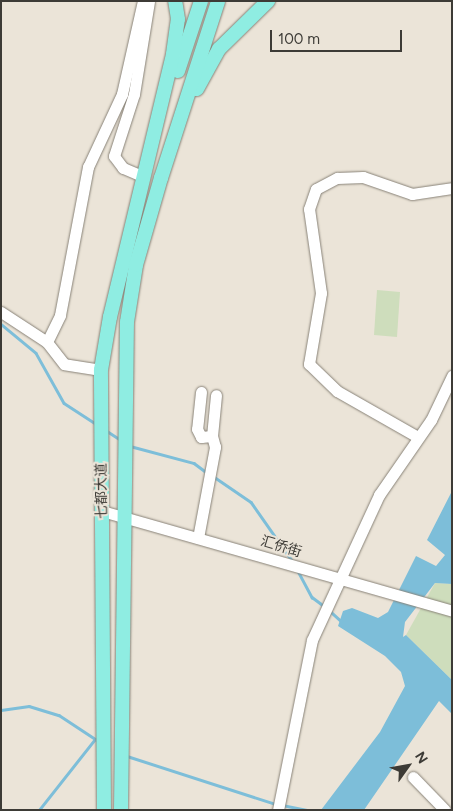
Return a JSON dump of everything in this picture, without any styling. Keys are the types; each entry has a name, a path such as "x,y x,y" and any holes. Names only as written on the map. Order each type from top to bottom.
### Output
{"main road":[{"path":"142,176 173,54 178,19 175,1"},
{"path":"142,176 201,1"},
{"path":"161,178 218,1"},
{"path":"161,178 200,80 214,57 248,16 268,1"},
{"name":"七都大道","path":"104,810 105,720 101,370 142,176"},
{"name":"七都大道","path":"121,810 127,322 136,266 161,178"}],"street":[{"path":"47,342 60,315 88,167 122,94 143,1"},
{"path":"142,176 122,168 114,156 134,94 149,1"},
{"path":"416,436 337,391 309,364 320,294 309,209 316,188 337,178 363,178 412,194 452,188"},
{"path":"1,312 47,342 64,364 101,370"},
{"path":"278,810 312,640 337,579 379,495 416,436 431,420 452,376"},
{"path":"200,392 197,429 200,437 214,442"},
{"path":"198,538 214,442 216,395"},
{"name":"汇侨街","path":"102,511 452,611"},
{"path":"413,778 446,810"}],"green space":[{"path":"377,290 400,292 397,337 374,335"},
{"path":"435,583 452,584 452,680 406,635"}],"water":[{"path":"452,491 452,584 435,583 405,622 403,637 406,635 452,680 452,714 439,701 364,810 321,810 380,732 405,686 401,672 385,656 338,626 343,611 352,608 378,618 388,612 416,556 436,566 445,555 427,540"}],"waterway":[{"path":"1,324 36,353 64,403 96,424"},
{"path":"107,431 121,440"},
{"path":"130,446 194,463 206,472"},
{"path":"213,476 251,502 293,562"},
{"path":"298,571 312,597 324,606"},
{"path":"330,611 341,621"},
{"path":"1,710 29,706 59,715 100,742"},
{"path":"39,810 95,739"},
{"path":"127,756 276,804"},
{"path":"282,805 307,810"}]}
